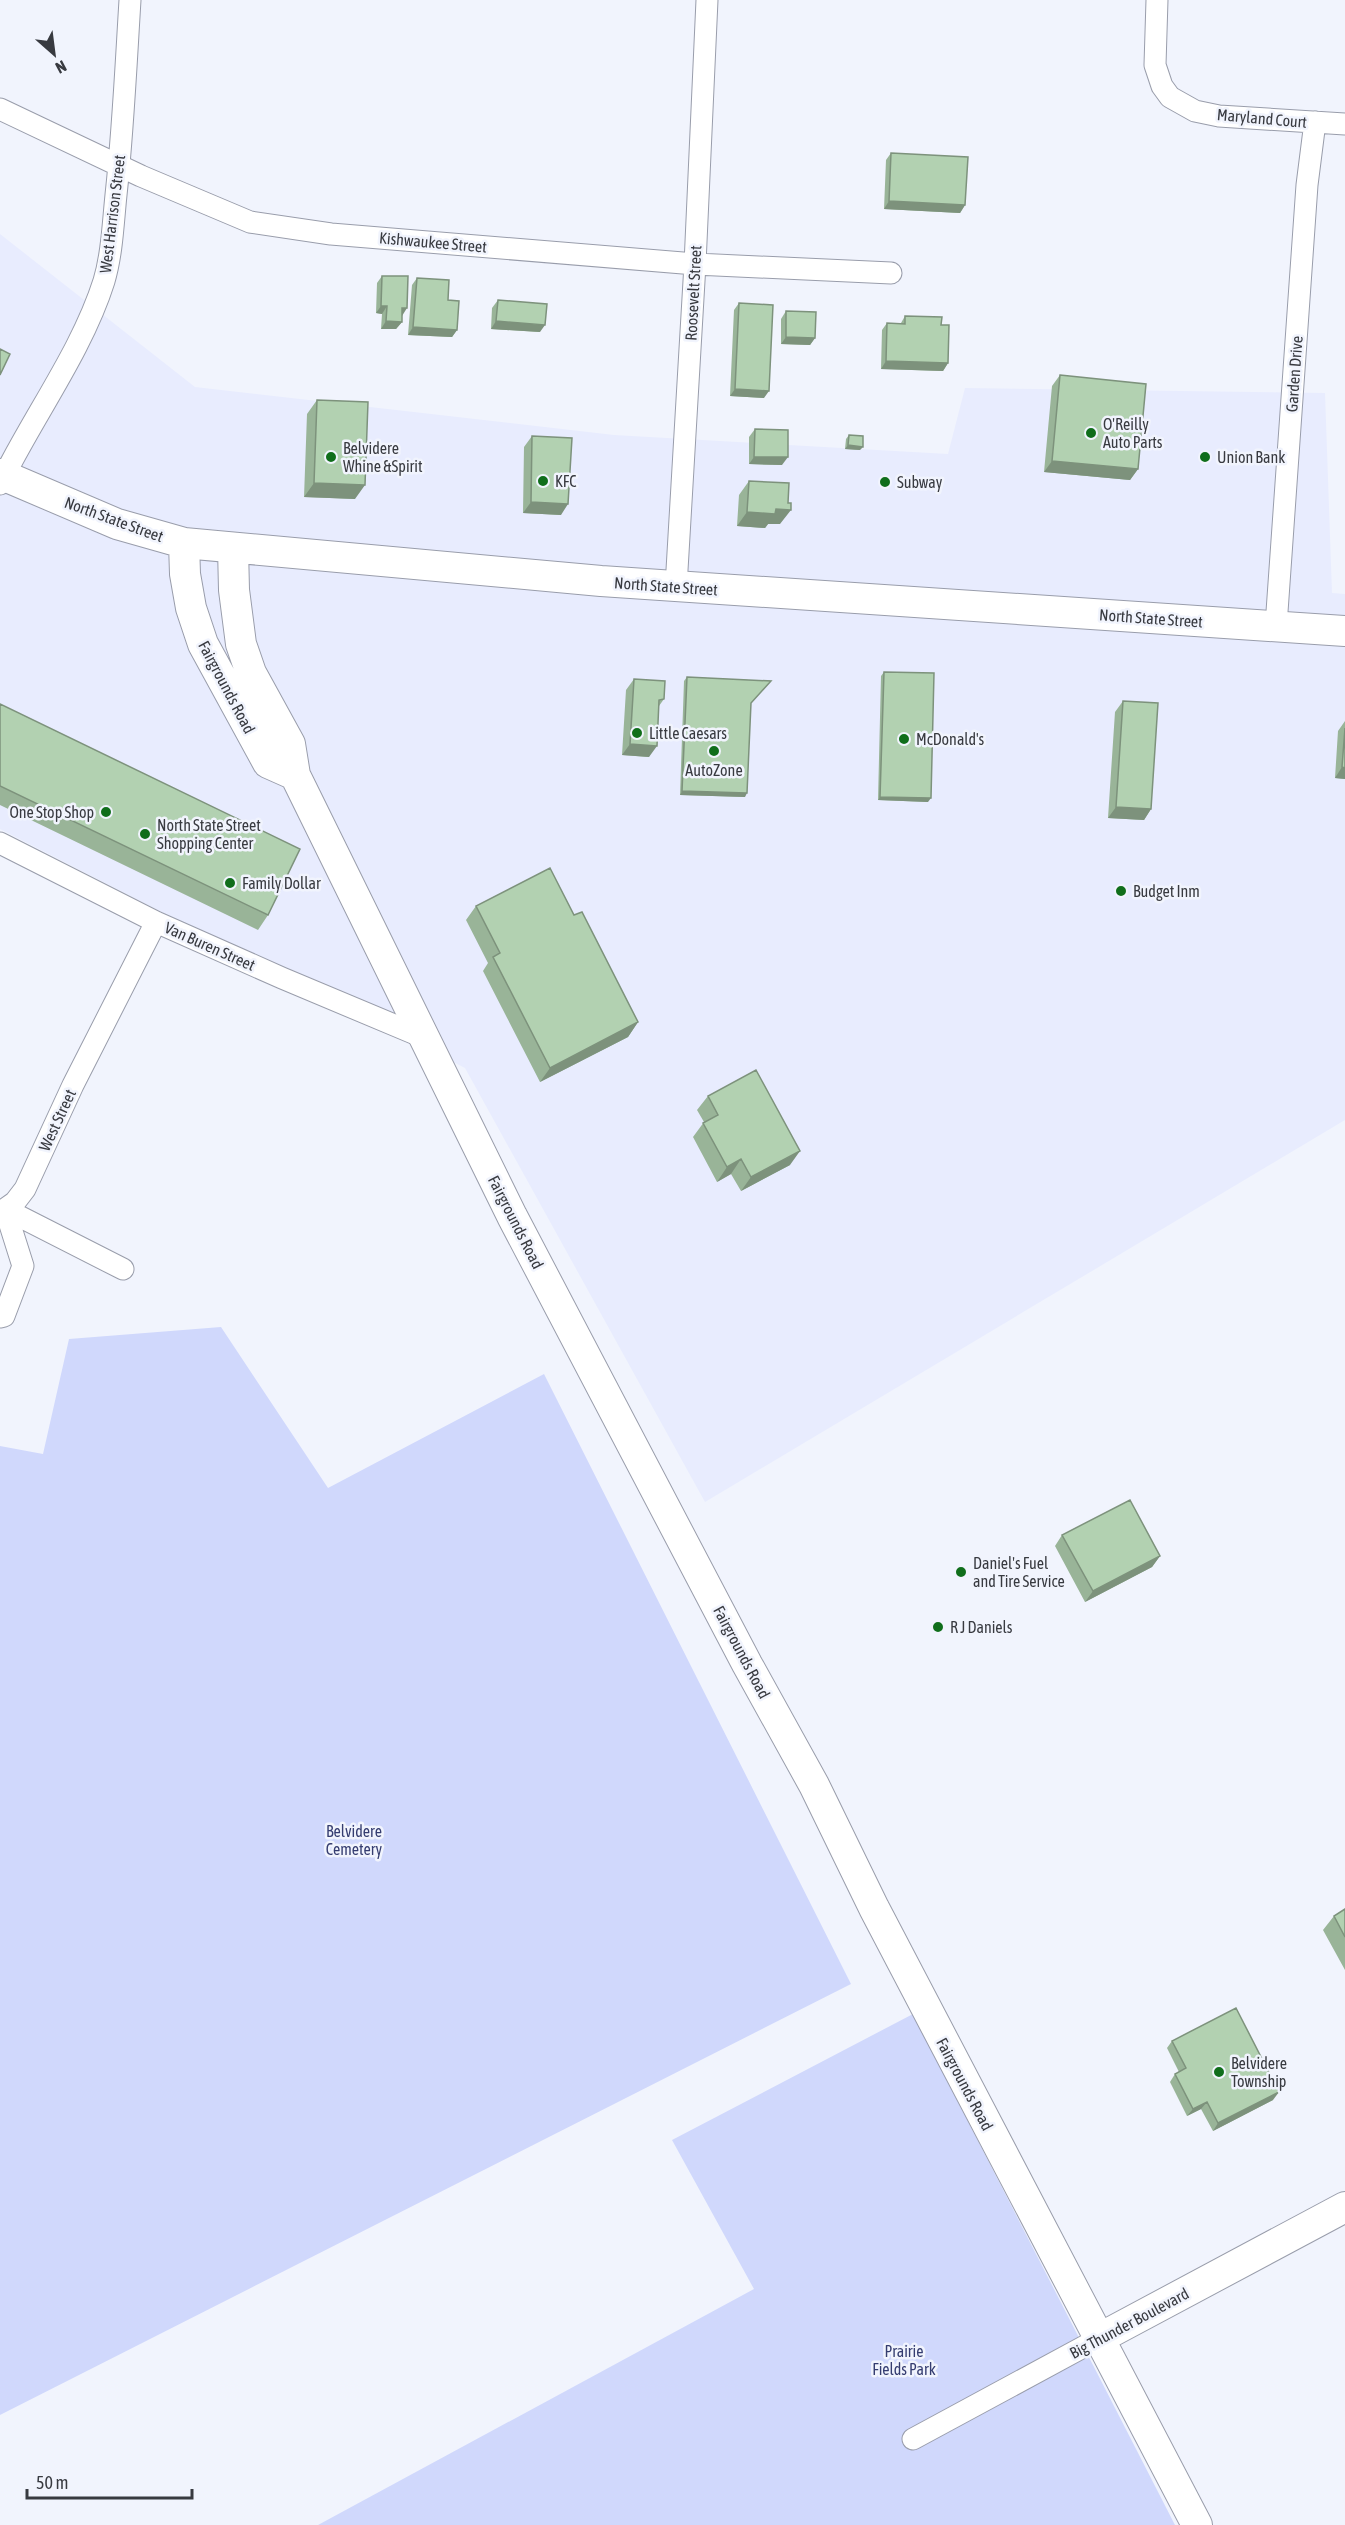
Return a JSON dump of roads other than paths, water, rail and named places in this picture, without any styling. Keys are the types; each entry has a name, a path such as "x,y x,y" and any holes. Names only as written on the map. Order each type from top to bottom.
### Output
{"main road":[{"name":"North State Street","path":"1,478 117,524 184,543 676,587 1345,631"},
{"name":"Fairgrounds Road","path":"184,543 185,574 191,608 203,644 268,763 295,775"},
{"name":"Fairgrounds Road","path":"233,548 234,590 242,644 255,682 290,744 295,775 512,1216 747,1664 814,1785 874,1908 1197,2525"},
{"name":"Big Thunder Boulevard","path":"1098,2339 1345,2207"}],"street":[{"name":"West Harrison Street","path":"1,478 56,382 94,308 104,280 112,238 120,166 130,0"},
{"name":"Roosevelt Street","path":"676,587 696,264 707,0"},
{"name":"Maryland Court","path":"1157,0 1155,65 1162,86 1170,97 1195,111 1219,116 1345,124"},
{"name":"Kishwaukee Street","path":"0,108 120,166 250,222 331,234 696,264 891,273"},
{"name":"Garden Drive","path":"1276,627 1307,185 1315,122"},
{"name":"Van Buren Street","path":"0,843 156,922 425,1038"},
{"name":"West Street","path":"3,1211 15,1202 25,1189 73,1085 156,922"},
{"path":"3,1211 123,1269"},
{"path":"0,1317 4,1316 22,1266 3,1211"},
{"name":"Big Thunder Boulevard","path":"913,2439 1098,2339"}],"place":[{"name":"O'Reilly Auto Parts","path":"1091,433"},
{"name":"Belvidere Whine &Spirit","path":"331,457"},
{"name":"Union Bank","path":"1205,457"},
{"name":"KFC","path":"543,481"},
{"name":"Subway","path":"885,482"},
{"name":"Little Caesars","path":"637,733"},
{"name":"McDonald's","path":"904,739"},
{"name":"AutoZone","path":"714,751"},
{"name":"One Stop Shop","path":"106,812"},
{"name":"North State Street Shopping Center","path":"145,834"},
{"name":"Family Dollar","path":"230,883"},
{"name":"Budget Inm","path":"1121,891"},
{"name":"Daniel's Fuel and Tire Service","path":"961,1572"},
{"name":"R J Daniels","path":"938,1627"},
{"name":"Belvidere Township","path":"1219,2072"}],"park label":[{"name":"Belvidere Cemetery","path":"354,1840"},
{"name":"Prairie Fields Park","path":"904,2360"}]}
